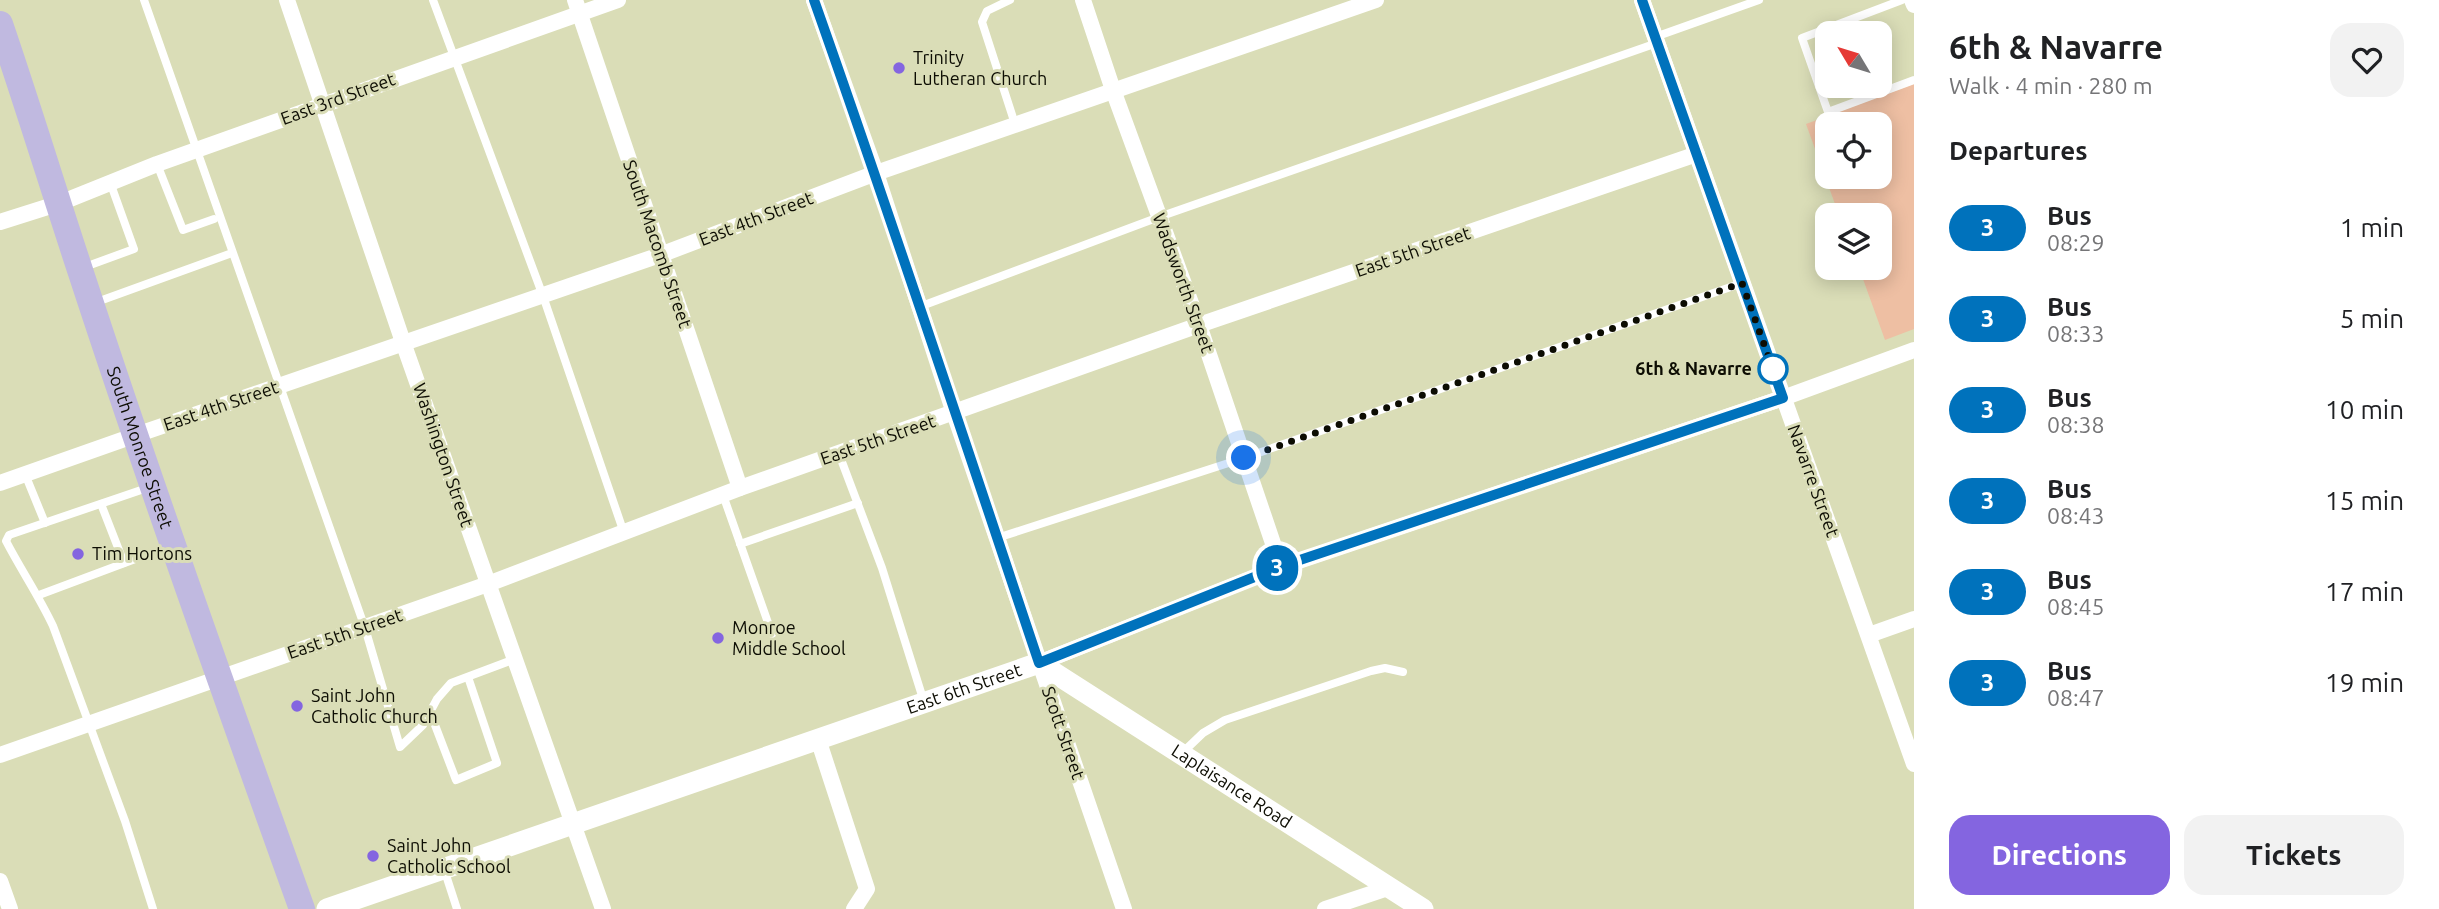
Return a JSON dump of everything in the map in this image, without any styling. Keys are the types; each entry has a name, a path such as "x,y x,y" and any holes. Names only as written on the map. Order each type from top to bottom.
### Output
{"main road":[{"name":"South Monroe Street","path":"0,24 153,486 302,909"}],"street":[{"name":"Washington Street","path":"287,0 404,345 603,909"},
{"name":"East 3rd Street","path":"0,222 60,203 157,164 454,58 577,7 618,0"},
{"name":"Scott Street","path":"814,0 876,173 996,538 1124,909"},
{"name":"Wadsworth Street","path":"1083,0 1282,566"},
{"name":"East 4th Street","path":"0,482 660,256 876,173 1376,0"},
{"name":"Navarre Street","path":"1642,0 1913,760"},
{"path":"1912,0 1914,5"},
{"name":"South Macomb Street","path":"577,7 740,488"},
{"name":"East 5th Street","path":"0,755 488,584 740,488 1199,325 1697,154"},
{"name":"East 6th Street","path":"327,909 1039,663 1282,566 1783,398 1914,350"},
{"path":"1869,635 1914,619"},
{"name":"Laplaisance Road","path":"1039,663 1423,909"},
{"path":"818,738 867,889 854,909"},
{"path":"0,881 10,909"},
{"path":"1325,909 1391,887"}],"lane":[{"path":"144,0 365,628 400,747 423,725 451,683 515,659"},
{"path":"433,0 543,296 624,533"},
{"path":"1010,0 987,11 982,22 1015,124"},
{"path":"919,307 1159,217 1656,40 1759,0"},
{"path":"1902,0 1802,38 1828,112 1914,80"},
{"path":"157,164 183,230 214,219"},
{"path":"79,269 134,249 110,182"},
{"path":"91,304 232,253"},
{"path":"996,538 1244,458 1742,283"},
{"path":"839,453 882,568 924,702"},
{"path":"25,474 45,523"},
{"path":"153,486 9,535 6,541 24,576 39,595 90,724 153,909"},
{"path":"723,495 772,634"},
{"path":"740,544 858,503"},
{"path":"101,504 124,562"},
{"path":"39,595 173,544"},
{"path":"1181,754 1203,733 1236,716 1371,671 1385,668 1403,673"},
{"path":"430,712 456,780 497,763 468,677"},
{"path":"444,869 457,909"}],"shaded area":[{"path":"1914,84 1914,329 1885,340 1863,280 1892,280 1892,203 1835,203 1830,189 1892,189 1892,112 1838,112 1876,98 1892,98 1892,92"},
{"path":"1815,121 1815,149 1806,124"}],"bus line":[{"name":"3","path":"814,0 876,173 1039,663 1282,566 1783,398 1642,0"}],"place":[{"name":"Trinity Lutheran Church","path":"899,68"},
{"name":"6th & Navarre","path":"1773,369"},
{"name":"Tim Hortons","path":"78,554"},
{"name":"Monroe Middle School","path":"718,638"},
{"name":"Saint John Catholic Church","path":"297,706"},
{"name":"Saint John Catholic School","path":"373,856"}],"route":[{"path":"1244,458 1742,283 1775,375 1773,369"}]}
